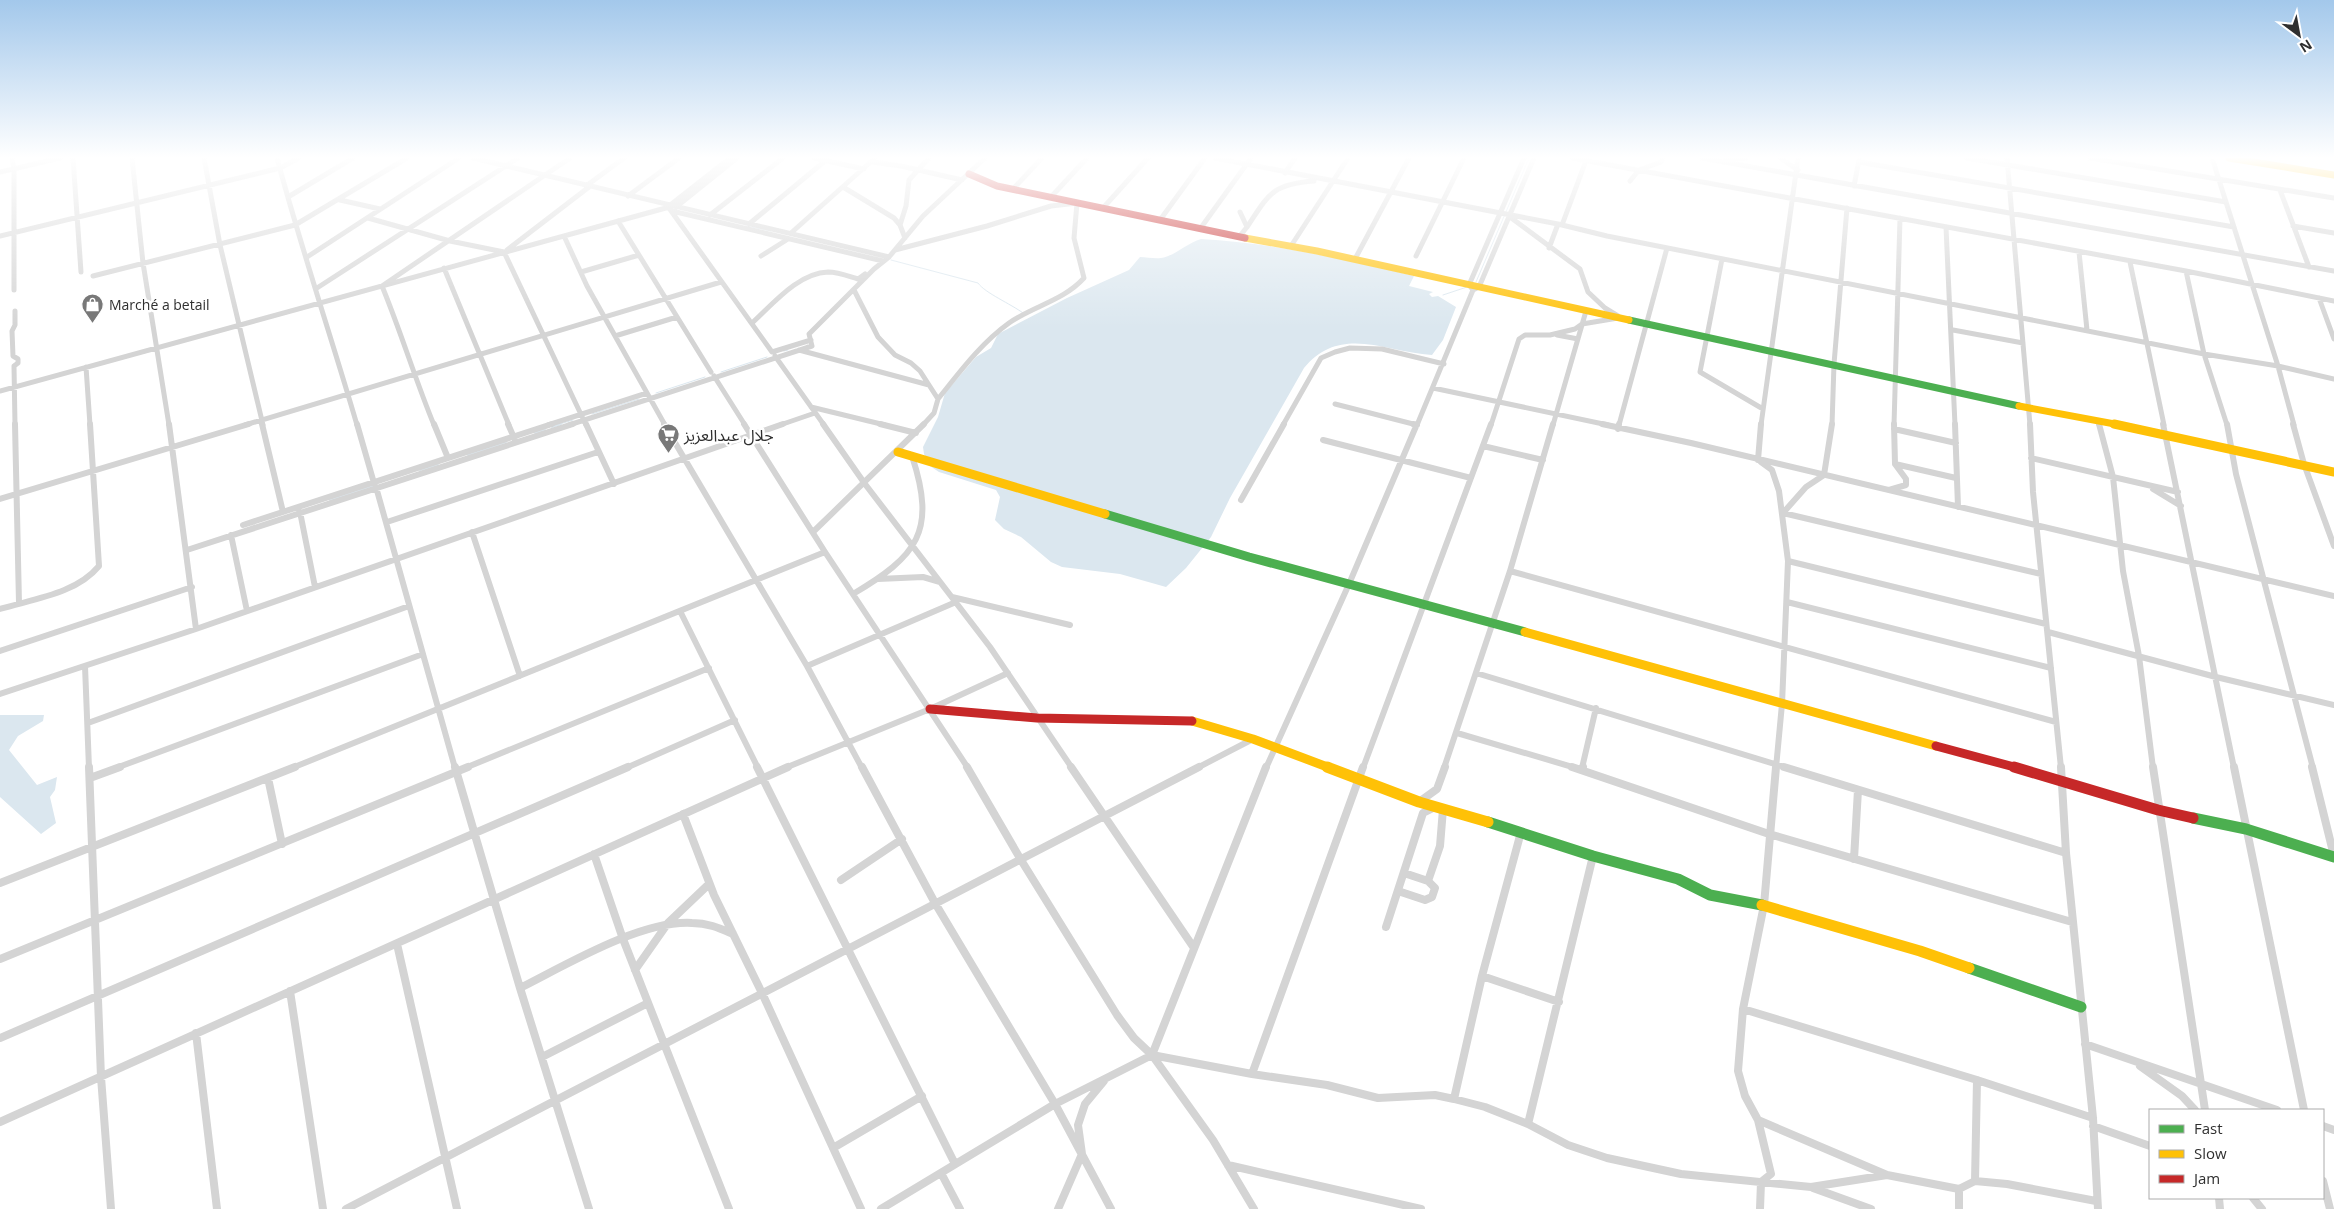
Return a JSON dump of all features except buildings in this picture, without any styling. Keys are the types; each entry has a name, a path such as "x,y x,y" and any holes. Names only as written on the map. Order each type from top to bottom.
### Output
{"street":[{"path":"14,214 14,290"},
{"path":"76,214 81,272"},
{"path":"0,236 91,214"},
{"path":"139,214 156,348 173,448 187,550 196,629"},
{"path":"214,214 260,421 283,512"},
{"path":"293,214 387,522 438,709 520,988 589,1209"},
{"path":"93,276 296,225 315,214"},
{"path":"307,257 373,214"},
{"path":"317,288 432,214"},
{"path":"382,286 487,214"},
{"path":"504,252 552,214"},
{"path":"0,391 645,214"},
{"path":"676,214 772,352 811,343"},
{"path":"696,214 883,262"},
{"path":"707,214 889,257"},
{"path":"749,224 761,214"},
{"path":"791,233 812,214"},
{"path":"888,214 900,225 904,238"},
{"path":"900,225 903,214"},
{"path":"752,323 808,275 827,271 858,279 889,257 925,214"},
{"path":"895,250 1024,214"},
{"path":"813,532 916,433 934,413 938,398 984,344 1003,328 1032,310 1076,288 1084,278 1074,238 1076,214"},
{"path":"1133,214 1355,259 1474,287 1895,377 2029,408 2166,434 2334,472"},
{"path":"1160,220 1164,214"},
{"path":"1200,229 1211,214"},
{"path":"1241,214 1247,228"},
{"path":"1239,237 1256,214"},
{"path":"1291,246 1313,214"},
{"path":"1355,259 1378,214"},
{"path":"1416,256 1437,214"},
{"path":"1550,248 1564,214"},
{"path":"1758,460 1762,409 1783,271 1789,214"},
{"path":"1783,513 1806,487 1824,475 1832,424 1834,364 1847,214"},
{"path":"1881,214 2186,271 2334,301"},
{"path":"1758,1120 1887,1175 1959,1189 1974,1181 2007,1184 2097,1205 2093,1122 2072,922 2062,780 2036,526 2022,317 2010,214"},
{"path":"2023,214 2334,271"},
{"path":"2163,214 2234,227"},
{"path":"2230,214 2278,366 2304,464 2334,546"},
{"path":"2289,214 2309,267"},
{"path":"1505,215 1560,224 1667,248 2204,354 2278,366 2334,379"},
{"path":"1505,215 1580,269 1588,292 1604,308 1621,319"},
{"path":"1152,1054 1274,748 1403,460 1505,215"},
{"path":"1474,287 1505,215"},
{"path":"368,218 504,252"},
{"path":"1900,218 1895,377 1895,464 1906,479 1906,485 1910,492 1922,499"},
{"path":"618,221 750,435 960,756 1020,860 1117,1015 1134,1038 1152,1054 1228,1165 1254,1209"},
{"path":"2293,226 2334,234"},
{"path":"1946,227 1952,303 1953,390 1958,507"},
{"path":"564,236 604,316 648,396 806,666 902,839 935,903 1055,1104 1111,1209"},
{"path":"761,256 788,239"},
{"path":"1618,428 1667,248"},
{"path":"504,252 542,336 614,484"},
{"path":"2079,252 2087,330"},
{"path":"581,272 639,255"},
{"path":"1722,259 1700,372 1762,409"},
{"path":"2130,262 2194,563 2304,1109"},
{"path":"444,268 478,355 515,439"},
{"path":"811,343 809,334 872,270"},
{"path":"2186,271 2204,354 2227,424 2230,449 2295,695 2334,857"},
{"path":"0,499 722,282"},
{"path":"382,286 398,325 413,374 448,458"},
{"path":"854,290 878,336 895,355 911,363 920,371 938,398"},
{"path":"2319,298 2334,339"},
{"path":"15,311 15,325 12,331 13,356 18,359 18,363 14,366 16,386 19,603"},
{"path":"1418,802 1437,789 1457,733 1510,571 1586,311"},
{"path":"615,336 677,317"},
{"path":"1252,1074 1423,602 1500,401 1519,339 1525,335 1554,334 1575,329 1582,324 1621,319"},
{"path":"1537,330 1578,340"},
{"path":"1953,330 2023,343"},
{"path":"811,343 799,350 929,385"},
{"path":"243,525 375,485 811,343"},
{"path":"1241,500 1322,358 1334,350 1361,348 1396,352 1444,364"},
{"path":"774,356 865,484 1008,673 1194,948"},
{"path":"0,609 82,583 94,574 99,566 86,368"},
{"path":"1433,388 1500,401 1824,475 2334,596"},
{"path":"1335,404 1418,425"},
{"path":"811,407 916,433"},
{"path":"0,694 196,629 815,413"},
{"path":"2098,421 2113,478 2119,546 2139,656 2158,810 2205,1109"},
{"path":"1894,429 1956,443"},
{"path":"187,550 300,512 448,458 515,439"},
{"path":"1323,440 1471,478"},
{"path":"1483,446 1543,460"},
{"path":"387,522 598,452"},
{"path":"898,452 1239,554 1423,602 1782,704 2062,780 2158,810 2246,829 2334,857"},
{"path":"853,594 877,579 909,553 912,546 924,511 920,478 912,456"},
{"path":"2031,458 2178,492"},
{"path":"1758,460 1772,470 1779,490 1788,561 1782,704 1764,905 1743,1009 1738,1071 1745,1096 1758,1120 1771,1174 1761,1182 1760,1209"},
{"path":"1895,464 1956,478"},
{"path":"1887,491 1906,485"},
{"path":"2148,485 2181,506"},
{"path":"300,512 315,587"},
{"path":"1783,513 2041,574"},
{"path":"472,532 520,676"},
{"path":"231,535 246,611"},
{"path":"0,883 268,778 826,552"},
{"path":"1788,561 2046,624"},
{"path":"1510,571 2056,722"},
{"path":"877,579 924,577 940,582"},
{"path":"0,651 192,587"},
{"path":"806,666 954,600 1070,625"},
{"path":"1787,602 2051,668"},
{"path":"88,723 409,606"},
{"path":"680,611 821,896 849,947 955,1164"},
{"path":"2048,632 2216,677 2334,705"},
{"path":"90,778 423,654"},
{"path":"85,666 96,922 97,996 111,1209"},
{"path":"0,959 96,922 456,770 708,668"},
{"path":"0,1122 763,777 930,709 1008,673"},
{"path":"1476,673 1596,708 2066,853"},
{"path":"1582,770 1596,708"},
{"path":"930,709 1037,718 1191,722 1253,740 1418,802 1521,832 1593,856 1678,879 1710,895 1746,904 1764,905 1920,951 2081,1007"},
{"path":"0,1038 476,834 735,720"},
{"path":"1457,733 1582,770 1770,834 2072,922"},
{"path":"346,1209 849,947 1253,740"},
{"path":"268,778 282,844"},
{"path":"1854,859 1858,790"},
{"path":"1386,927 1423,813 1440,808"},
{"path":"1428,881 1434,871 1442,841 1440,808"},
{"path":"682,814 710,884 861,1209"},
{"path":"1454,1099 1482,976 1521,832"},
{"path":"841,880 902,839"},
{"path":"594,854 623,939 729,1209"},
{"path":"1528,1124 1593,856"},
{"path":"1398,891 1425,900 1432,898 1435,888 1428,881 1404,872"},
{"path":"635,970 652,941 665,926 691,898 710,884"},
{"path":"520,988 623,939 665,926 681,923 710,924 733,934"},
{"path":"397,944 457,1209"},
{"path":"1482,976 1559,1002"},
{"path":"290,991 324,1209"},
{"path":"542,1057 648,1003"},
{"path":"1743,1009 1977,1080 2093,1122 2149,1146"},
{"path":"196,1033 217,1209"},
{"path":"2085,1044 2274,1109"},
{"path":"881,1209 1055,1104 1152,1054 1252,1074 1327,1085 1378,1098 1435,1095 1454,1099 1485,1106 1528,1124 1568,1146 1607,1158 1681,1174 1811,1187 1871,1209"},
{"path":"2134,1061 2182,1096 2194,1109"},
{"path":"1058,1209 1082,1154 1078,1125 1085,1104 1106,1078"},
{"path":"1974,1181 1977,1080"},
{"path":"833,1148 922,1096"},
{"path":"1228,1165 1396,1206 1421,1209"},
{"path":"941,1173 960,1209"},
{"path":"1811,1187 1887,1175"},
{"path":"2324,1186 2330,1209"},
{"path":"1959,1189 1959,1209"},
{"path":"2254,1199 2262,1209"}],"shaded area":[{"path":"1201,239 1282,248 1414,276 1409,286 1433,292 1429,294 1432,297 1438,296 1456,307 1443,340 1432,355 1381,346 1348,344 1333,347 1318,355 1304,368 1230,498 1211,537 1186,568 1166,587 1120,574 1062,567 1051,562 1021,537 1004,529 995,520 1000,497 996,490 939,472 930,466 923,447 938,417 945,393 976,357 991,348 998,334 1067,298 1129,270 1140,257 1166,257"},
{"path":"0,715 44,715 43,721 18,736 9,750 37,785 57,777 55,790 50,797 56,823 41,834 0,797"}],"waterway":[{"path":"1476,282 1505,214"},
{"path":"746,226 771,231"},
{"path":"891,260 978,283 986,291 1023,313"},
{"path":"1443,295 1467,287"},
{"path":"784,351 788,350"},
{"path":"721,372 767,357"},
{"path":"656,393 705,377"},
{"path":"592,414 639,399"},
{"path":"557,425 573,420"},
{"path":"552,427 561,424"},
{"path":"535,433 545,430"},
{"path":"468,455 506,442"},
{"path":"420,470 438,465"},
{"path":"330,500 373,486"}],"traffic: fast":[{"path":"1629,320 2019,406"},
{"path":"1105,514 1249,557 1525,632"},
{"path":"2193,818 2246,829 2334,857"},
{"path":"1488,822 1593,856 1678,879 1710,895 1762,905"},
{"path":"1969,968 2081,1007"}],"traffic: slow":[{"path":"1245,238 1317,251 1629,320"},
{"path":"2019,406 2166,434 2334,472"},
{"path":"898,452 1105,514"},
{"path":"1525,632 1936,746"},
{"path":"1192,721 1253,739 1419,802 1488,822"},
{"path":"1762,905 1920,951 1969,968"}],"traffic: jam":[{"path":"1133,214 1245,238"},
{"path":"930,709 1037,718 1192,721"},
{"path":"1936,746 2062,780 2158,810 2193,818"}],"place":[{"name":"Marché a betail","path":"93,323"},
{"name":"جلال عبدالعزيز","path":"668,454"}]}
